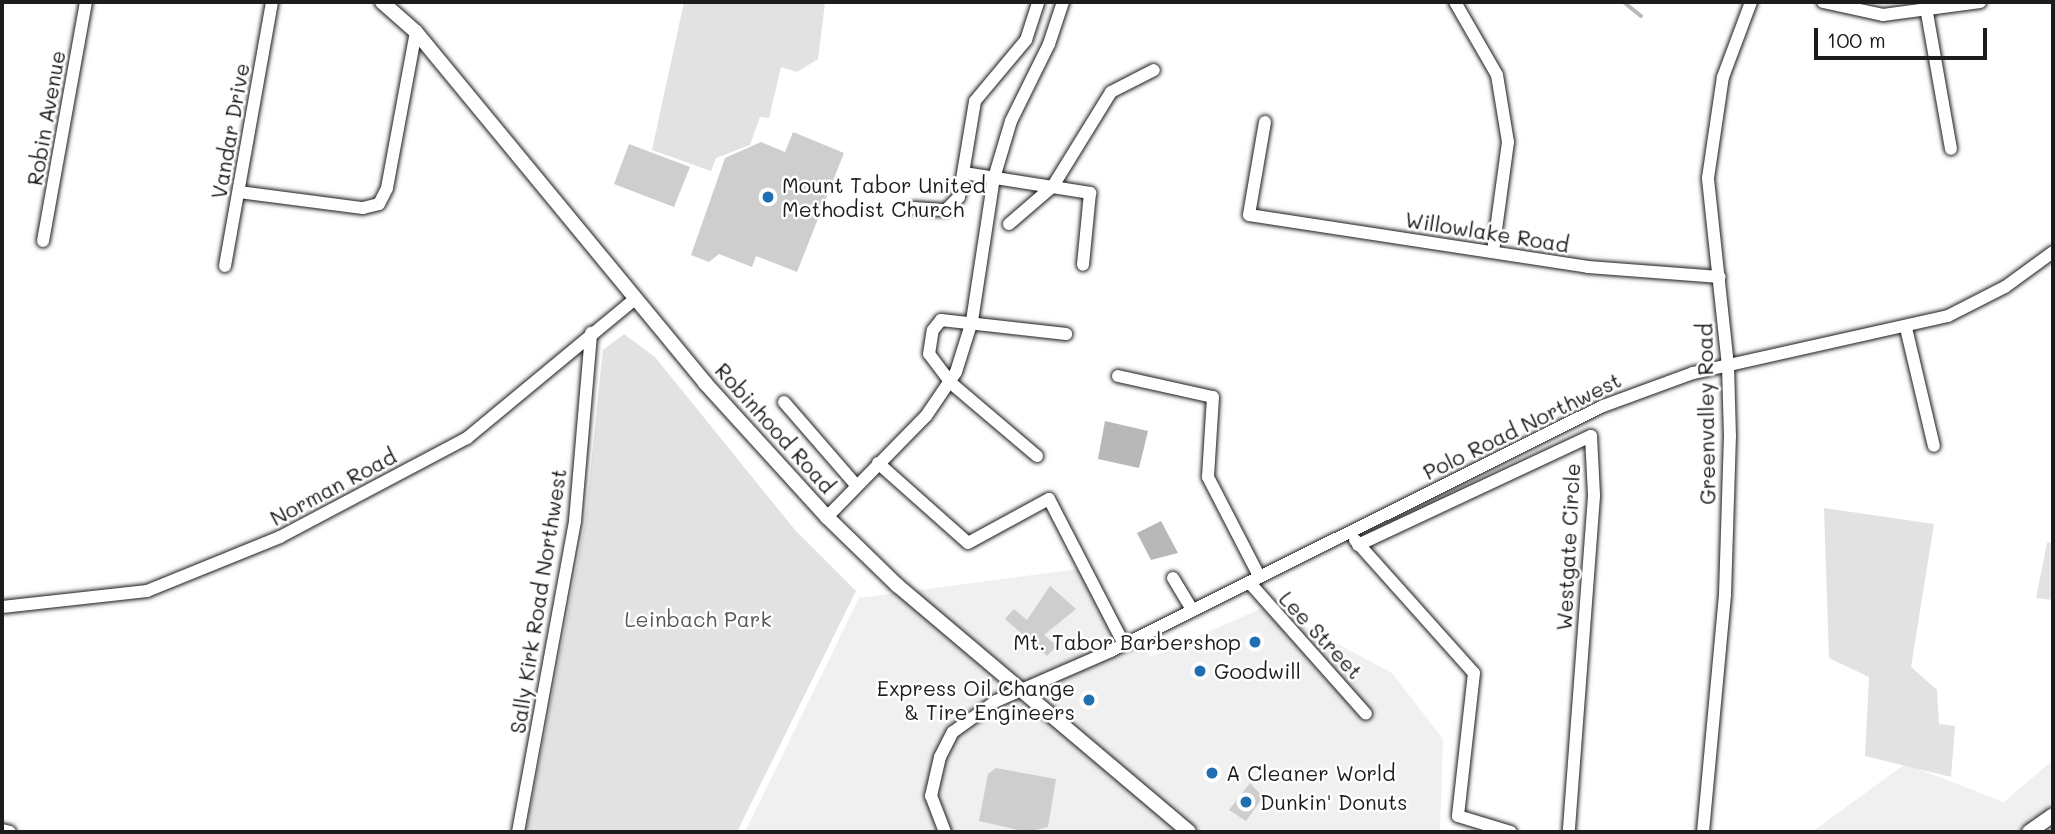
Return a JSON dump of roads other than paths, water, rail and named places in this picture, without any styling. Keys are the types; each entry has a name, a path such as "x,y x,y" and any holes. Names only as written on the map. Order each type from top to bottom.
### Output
{"main road":[{"name":"Robinhood Road","path":"382,2 416,32 635,299 827,517 897,585 1189,832"},
{"path":"2029,832 2053,815"}],"street":[{"name":"Robin Avenue","path":"43,241 86,2"},
{"name":"Vandar Drive","path":"225,266 272,2"},
{"path":"914,208 936,212 954,205 964,173 975,101 1026,40 1038,2"},
{"path":"827,517 951,383 972,321 994,178 1011,121 1049,44 1063,2"},
{"path":"1455,2 1497,75 1508,142 1493,252"},
{"name":"Greenvalley Road","path":"1703,832 1725,594 1728,366 1708,178 1711,131 1723,77 1751,2"},
{"path":"1823,2 1883,15 1927,13 1980,2"},
{"path":"1927,13 1951,149"},
{"path":"239,192 363,208 379,204 387,188 416,32"},
{"path":"1009,224 1053,186 1111,92 1154,70"},
{"name":"Willowlake Road","path":"1265,122 1249,215 1680,277 1720,277"},
{"path":"964,173 1090,193 1083,265"},
{"name":"Polo Road Northwest","path":"945,832 931,796 947,741 982,709 1025,692 1581,417 1655,385 1728,366 1906,328 1970,307 2053,252"},
{"name":"Norman Road","path":"2,607 147,591 280,537 467,438 635,299"},
{"path":"1037,456 951,383 929,354 936,320 972,321 1066,334"},
{"path":"1906,328 1934,446"},
{"name":"Sally Kirk Road Northwest","path":"518,832 575,521 591,333"},
{"name":"Lee Street","path":"1118,376 1213,397 1208,477 1254,579 1366,714"},
{"path":"784,402 856,485"},
{"path":"1581,417 1591,436"},
{"name":"Westgate Circle","path":"1358,545 1591,436 1594,496 1569,832"},
{"path":"878,463 968,543 1049,499 1124,644"},
{"path":"1348,532 1474,673 1458,816 1511,832"},
{"path":"1173,578 1192,610"},
{"path":"2,830 10,832"}],"waterway":[{"path":"1624,2 1641,16"}],"place":[{"name":"Mount Tabor United Methodist Church","path":"768,197"},
{"name":"Mt. Tabor Barbershop","path":"1255,642"},
{"name":"Goodwill","path":"1200,671"},
{"name":"Express Oil Change & Tire Engineers","path":"1089,700"},
{"name":"A Cleaner World","path":"1212,773"},
{"name":"Dunkin' Donuts","path":"1246,802"}],"park label":[{"name":"Leinbach Park","path":"698,619"}]}
